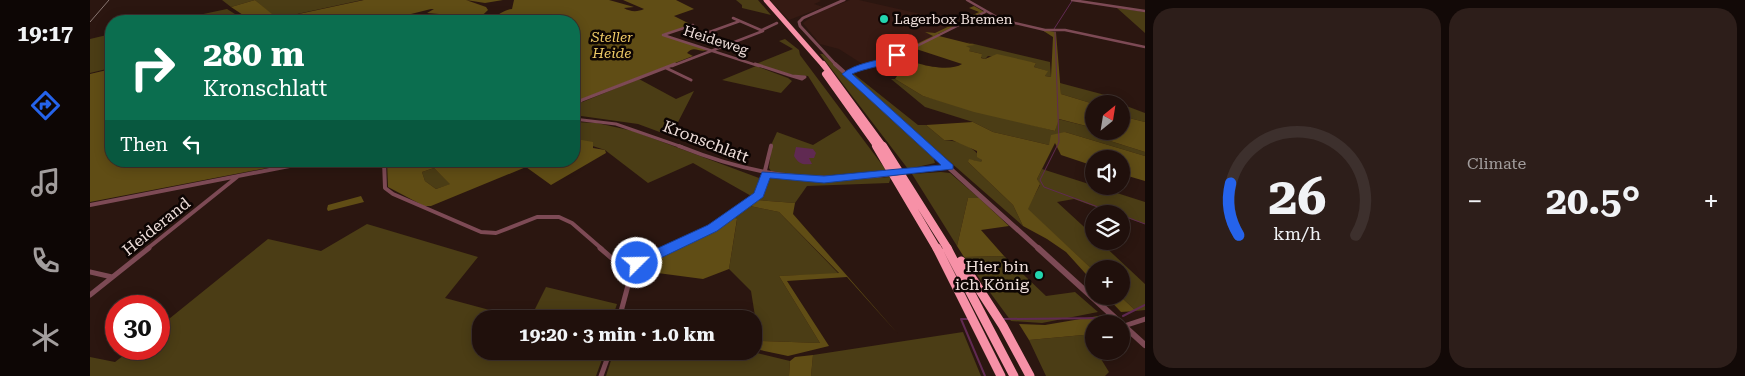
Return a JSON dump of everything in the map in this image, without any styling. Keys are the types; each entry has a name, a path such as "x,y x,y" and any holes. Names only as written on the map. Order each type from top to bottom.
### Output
{"highway":[{"path":"761,0 820,68 884,154 932,235 1002,376"},
{"path":"766,0 822,62 870,124 906,177 948,247 1014,376"},
{"path":"948,247 955,252 1000,322 1030,376"}],"street":[{"path":"844,0 802,18 799,24 846,74 1112,315"},
{"path":"967,0 999,20 1034,28 1065,30 1145,47"},
{"path":"1072,0 1145,11"},
{"path":"846,74 865,65 885,62 985,12"},
{"path":"733,18 762,30"},
{"path":"704,34 740,21"},
{"path":"580,102 777,23"},
{"name":"Heideweg","path":"692,25 663,35 792,76"},
{"path":"697,31 728,44"},
{"path":"666,68 691,80"},
{"name":"Kronschlatt","path":"580,120 635,128 729,164 766,174 824,180 950,167"},
{"path":"626,268 713,228 759,195 766,174 771,145"},
{"path":"90,205 284,167"},
{"path":"384,167 385,188 392,194 476,230 490,234 538,218 558,216 572,223 626,268 630,278 621,310"},
{"name":"Heiderand","path":"90,295 238,176"},
{"path":"90,272 112,277"},
{"path":"1130,324 1145,319"},
{"path":"1130,331 1145,345"},
{"path":"601,376 607,360"}],"shaded area":[{"path":"222,0 255,0 231,7"},
{"path":"255,0 362,0 293,15 269,15 271,14"},
{"path":"736,0 758,0 771,15 742,8 742,5"},
{"path":"770,0 819,0 821,1 814,4 823,7 789,20"},
{"path":"850,0 859,0 960,23 882,61 864,65 839,49 820,44 803,23 817,13"},
{"path":"1117,8 1145,12 1145,33"},
{"path":"227,9 236,15 198,15"},
{"path":"105,35 105,69 90,73 90,39"},
{"path":"785,39 799,50 800,55 886,170 810,177 771,171 769,168 772,143 777,132 813,145 841,128 808,76 793,75 756,64 793,49 779,41"},
{"path":"966,42 1050,62 1051,77 1045,76 1047,71 1034,67 1036,63 988,56 985,59 980,57 982,54 969,51 965,45 972,44"},
{"path":"820,54 823,54 932,153 935,163 908,169"},
{"path":"756,66 792,81 781,93 722,80"},
{"path":"854,74 918,125 926,125 944,140 961,143 975,151 982,160 981,163 973,160 968,162 1013,205 1023,226 852,76"},
{"path":"639,79 676,99 694,91 676,126 665,134 638,124 580,116 580,103"},
{"path":"891,79 895,79 923,96 1055,131 1058,119 1085,126 1085,138 1065,132 1049,145 993,132 973,122 925,107"},
{"path":"1060,83 1105,95 1085,95 1085,101 1061,94"},
{"path":"1130,107 1145,113 1145,122 1130,118"},
{"path":"580,122 597,123 633,131 759,178 758,191 753,197 693,163 648,183 605,150 580,142"},
{"path":"1092,140 1107,140 1145,152 1145,156"},
{"path":"796,147 813,149 816,153 814,158 809,158 812,164 803,164 798,161 794,156"},
{"path":"434,168 451,184 436,189 425,181 422,172"},
{"path":"1042,169 1085,183 1085,195 1123,195 1145,202 1145,224 1130,219 1130,205 1090,205 1074,199 1057,202 1085,228 1085,250 1109,250 1119,260 1085,260 1085,263 1027,209 1040,185 1037,179"},
{"path":"950,173 979,198 968,198 957,246 912,174"},
{"path":"772,177 820,181 891,177 889,183 807,186 795,203 757,200 768,179"},
{"path":"750,206 779,212 839,274 779,276 820,343 762,341 762,310 754,310 751,291 729,269 737,220 732,217"},
{"path":"367,224 478,257 445,298 490,310 472,310 472,360 602,360 596,376 90,376 90,357 115,362 118,360 170,360 170,318 268,239 321,251"},
{"path":"1004,256 1046,296 1075,292 1085,301 1085,305 1090,305 1098,312 1042,323 1011,321 964,257"},
{"path":"1130,270 1145,284 1145,310 1136,311 1130,305"},
{"path":"546,287 617,304 615,310 534,310"},
{"path":"963,332 981,376 811,376 813,355"},
{"path":"1085,335 1085,360 1102,360 1109,372 1105,376 1046,376 1029,340"},
{"path":"762,354 790,361 789,376 606,376 611,360 762,360"}],"green space":[{"path":"255,0 272,14 243,15 231,7"},
{"path":"364,0 466,0 486,7 488,10 482,15 440,15 427,13 434,9 431,9 412,15 294,15"},
{"path":"466,0 503,0 485,3"},
{"name":"Steller Heide","path":"514,0 609,0 634,7 624,8 629,10 639,11 644,9 623,0 676,0 694,9 674,16 692,25 663,34 707,50 694,49 687,53 693,56 580,100 580,15 498,15 506,10 512,9"},
{"path":"974,6 986,13 938,34 939,36 975,45 966,46 970,48 969,51 982,54 981,58 985,59 997,54 1036,63 1034,67 1048,71 1045,76 1051,77 1053,37 1042,30 1056,32 1061,94 1085,101 1085,126 1059,119 1055,131 974,112 923,96 895,79 901,70 893,67 902,61 893,59 899,55 930,66 948,68 962,64 910,47 933,36 925,32 935,33 979,12 969,8"},
{"path":"105,70 105,167 272,167 90,202 90,74"},
{"path":"1130,118 1145,122 1145,152 1107,140 1130,140"},
{"path":"973,122 993,132 1049,145 1051,135 1065,132 1085,138 1085,140 1092,140 1125,150 1085,150 1085,163 1061,155 1055,143 1037,179 1040,184 1028,209 1085,263 1085,273 1066,252 1023,226 1013,205 968,162 969,159 981,162 982,160 977,157 977,151 952,140 944,140 926,125"},
{"path":"580,140 593,142 593,148 605,150 606,153 551,185 526,167 580,167"},
{"path":"1130,152 1145,156 1145,181 1130,177"},
{"path":"387,167 526,167 431,206 424,206 388,187","holes":["434,168 450,184 436,189 425,181 422,172"]},
{"path":"361,196 364,202 328,211 327,209 328,205"},
{"path":"968,198 979,198 1009,226 981,230 1004,256 964,257 957,246"},
{"path":"757,200 795,203 793,214 898,334 847,277 787,281 829,346 788,356 762,350 762,341 820,343 779,276 839,273 779,212 750,206"},
{"path":"732,217 737,219 729,269 703,279 635,270 633,267 701,238"},
{"path":"1114,305 1130,305 1136,311 1121,312"},
{"path":"1085,318 1085,335 1029,340 1019,324 1045,325"},
{"path":"813,355 811,376 789,376 790,361 795,357"}],"waterway":[{"path":"1054,29 1072,1"},
{"path":"1055,32 1059,142 1040,180 1044,187 1093,205"},
{"path":"1130,218 1145,224"},
{"path":"1125,315 1145,305"},
{"path":"1003,319 1085,318"},
{"path":"969,319 961,319 985,376"}],"railway":[{"path":"90,22 109,0"}],"place":[{"name":"Lagerbox Bremen","path":"884,19"},
{"name":"Hier bin ich König","path":"1039,275"}],"route":[{"path":"637,263 713,228 759,195 766,174 824,180 950,167 846,74 865,65 885,62 897,55"}]}
